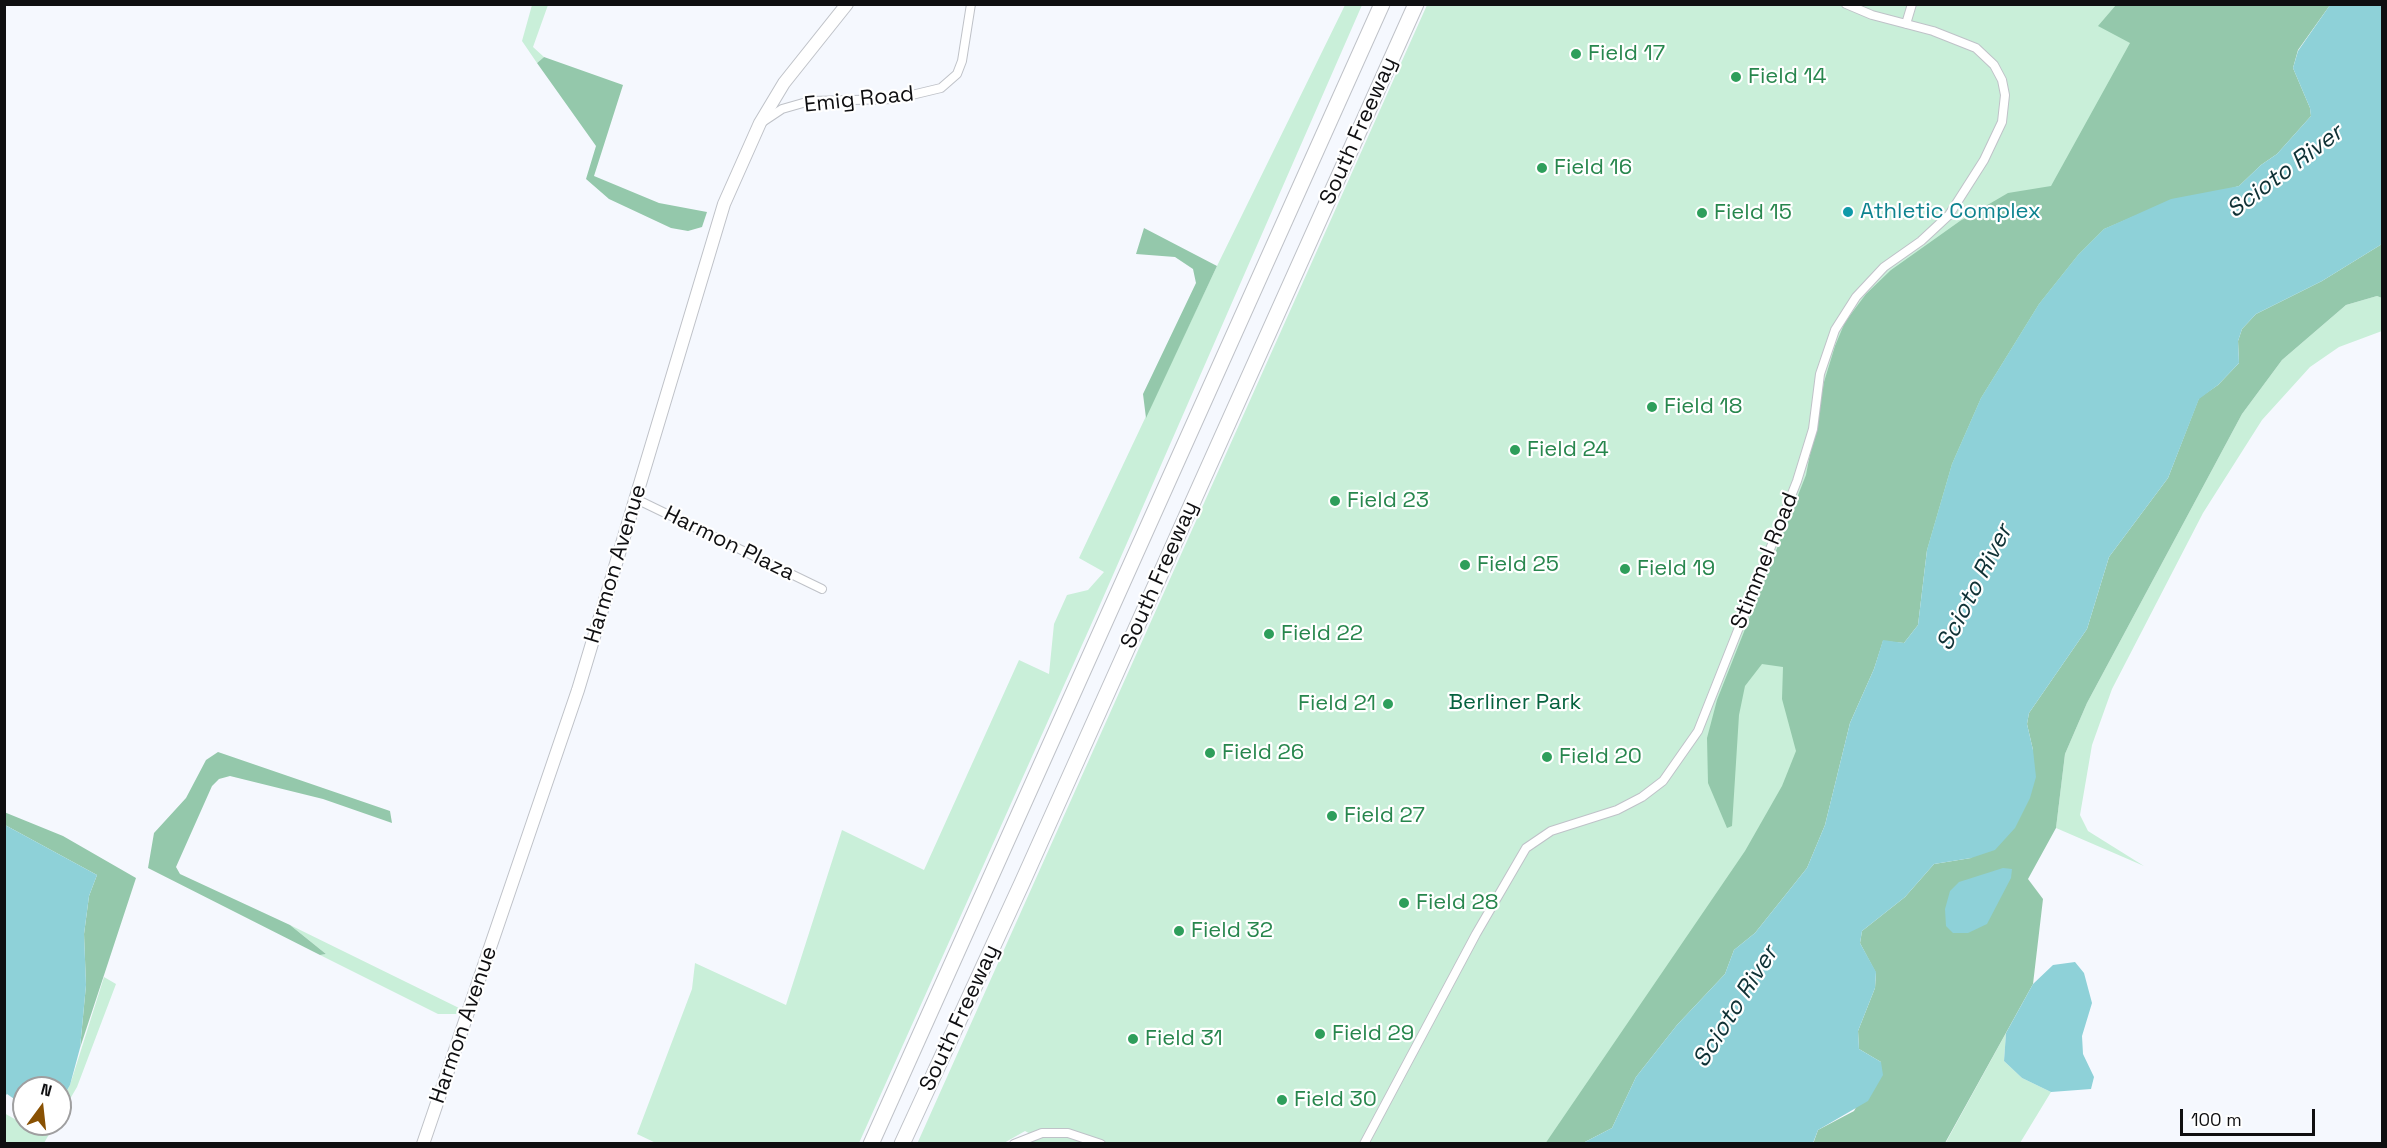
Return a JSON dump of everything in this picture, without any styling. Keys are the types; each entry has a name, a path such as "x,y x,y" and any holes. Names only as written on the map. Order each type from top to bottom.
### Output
{"highway":[{"name":"South Freeway","path":"871,1143 1382,4"},
{"name":"South Freeway","path":"902,1143 1027,872 1416,4"}],"main road":[{"name":"Harmon Avenue","path":"423,1143 578,690 724,204 760,123 783,83 847,4"}],"street":[{"name":"Emig Road","path":"760,123 783,110 810,101 896,99 941,88 957,74 962,61 971,4"},
{"name":"Stimmel Road","path":"1364,1143 1476,934 1526,849 1551,831 1617,810 1642,797 1663,781 1685,752 1698,731 1797,481 1813,429 1820,374 1835,330 1856,297 1884,267 1921,242 1949,215 1984,160 2002,122 2004,108 2001,80 1994,65 1976,48 1951,37 1872,15 1846,4"},
{"path":"1906,24 1912,4"},
{"name":"Harmon Plaza","path":"636,499 822,589"},
{"path":"1014,1143 1042,1133 1068,1133 1101,1143"}],"green space":[{"path":"532,5 548,5 533,47 544,57 537,63 522,41"},
{"path":"1345,5 1362,5 1099,607 859,1143 658,1144 637,1134 692,989 695,963 786,1005 842,830 924,870 1019,660 1049,674 1054,624 1067,595 1088,590 1104,572 1079,558 1217,266"},
{"name":"Berliner Park","path":"1427,5 2330,5 1927,550 1583,1144 1021,1143 1036,1137 1025,1131 1004,1143 917,1144"},
{"path":"2116,5 2330,5 2298,50 2293,68 2310,108 2311,116 2277,154 2261,165 2239,186 2137,215 2104,229 2078,255 2039,304 1981,398 1952,464 1927,550 1918,625 1904,643 1883,641 1874,669 1850,723 1825,825 1807,868 1755,933 1734,950 1725,974 1677,1025 1636,1077 1612,1128 1583,1143 1545,1144 1745,851 1782,786 1796,751 1782,699 1783,667 1762,664 1745,686 1739,715 1732,826 1727,828 1708,783 1707,738 1717,700 1806,475 1824,382 1845,322 1866,294 1891,270 1960,221 2008,193 2051,186 2130,43 2098,26"},
{"path":"544,57 623,85 594,176 659,203 707,212 702,227 688,231 671,228 609,199 586,179 596,146 537,63"},
{"path":"1144,228 1217,266 1146,418 1143,394 1196,283 1193,269 1175,257 1136,254"},
{"path":"2382,244 2382,298 2377,296 2346,305 2282,360 2242,414 2087,703 2065,754 2056,828 2028,879 2043,899 2033,984 1945,1143 1813,1144 1818,1130 1854,1111 1881,1062 1859,1049 1858,1031 1875,988 1876,973 1860,943 1862,931 1905,897 1934,864 1971,858 2033,750 2027,724 2029,713 2087,629 2109,557 2168,478 2199,398 2218,385 2239,363 2238,341 2242,329 2256,314 2322,281"},
{"path":"2377,296 2382,298 2382,331 2339,347 2310,367 2262,420 2203,513 2112,689 2092,745 2080,815 2088,831 2144,866 2056,828 2065,754 2087,703 2242,414 2282,360 2346,305"},
{"path":"218,752 390,811 392,823 323,799 230,776 219,779 212,786 176,867 180,874 290,925 326,954 320,955 148,868 154,833 186,798 206,760"},
{"path":"4,812 63,836 136,878 80,1048 86,985 84,934 89,896 97,875 5,825"},
{"path":"290,925 459,1008 457,1014 438,1014 320,955 326,954"},
{"path":"104,977 116,984 72,1096 72,1079"},
{"path":"2006,1033 2004,1061 2022,1078 2051,1092 2020,1143 1945,1144"},
{"path":"4,1113 12,1118 12,1136 48,1136 44,1143 5,1143"}],"water":[{"name":"Scioto River","path":"2330,5 2382,5 2382,244 2322,281 2256,314 2242,329 2238,341 2239,363 2218,385 2199,399 2168,478 2109,557 2087,629 2029,713 2027,724 2036,777 2030,798 2015,828 1995,850 1971,858 1934,864 1905,897 1862,931 1860,943 1876,972 1875,988 1858,1031 1859,1049 1881,1062 1883,1075 1868,1101 1818,1130 1813,1143 1583,1143 1612,1128 1636,1077 1677,1025 1725,974 1734,950 1755,933 1807,868 1825,825 1850,723 1874,669 1883,640 1904,643 1918,625 1927,550 1952,464 1981,398 2039,304 2078,255 2104,229 2171,199 2239,186 2261,165 2277,154 2311,116 2310,108 2293,68 2298,51"},
{"path":"5,825 97,875 89,896 84,934 86,985 80,1048 72,1078 12,1076 12,1097 7,1094 5,1096"},
{"path":"2003,868 2012,869 2011,878 1987,924 1968,933 1953,933 1946,926 1945,909 1950,891 1959,882"},
{"path":"2075,962 2084,973 2092,1003 2082,1036 2083,1054 2094,1077 2091,1089 2051,1092 2022,1078 2004,1061 2006,1033 2033,984 2053,965"}],"place":[{"name":"Field 17","path":"1576,54"},
{"name":"Field 14","path":"1736,77"},
{"name":"Field 16","path":"1542,168"},
{"name":"Athletic Complex","path":"1848,212"},
{"name":"Field 15","path":"1702,213"},
{"name":"Field 18","path":"1652,407"},
{"name":"Field 24","path":"1515,450"},
{"name":"Field 23","path":"1335,501"},
{"name":"Field 25","path":"1465,565"},
{"name":"Field 19","path":"1625,569"},
{"name":"Field 22","path":"1269,634"},
{"name":"Field 21","path":"1388,704"},
{"name":"Field 26","path":"1210,753"},
{"name":"Field 20","path":"1547,757"},
{"name":"Field 27","path":"1332,816"},
{"name":"Field 28","path":"1404,903"},
{"name":"Field 32","path":"1179,931"},
{"name":"Field 29","path":"1320,1034"},
{"name":"Field 31","path":"1133,1039"},
{"name":"Field 30","path":"1282,1100"}]}
